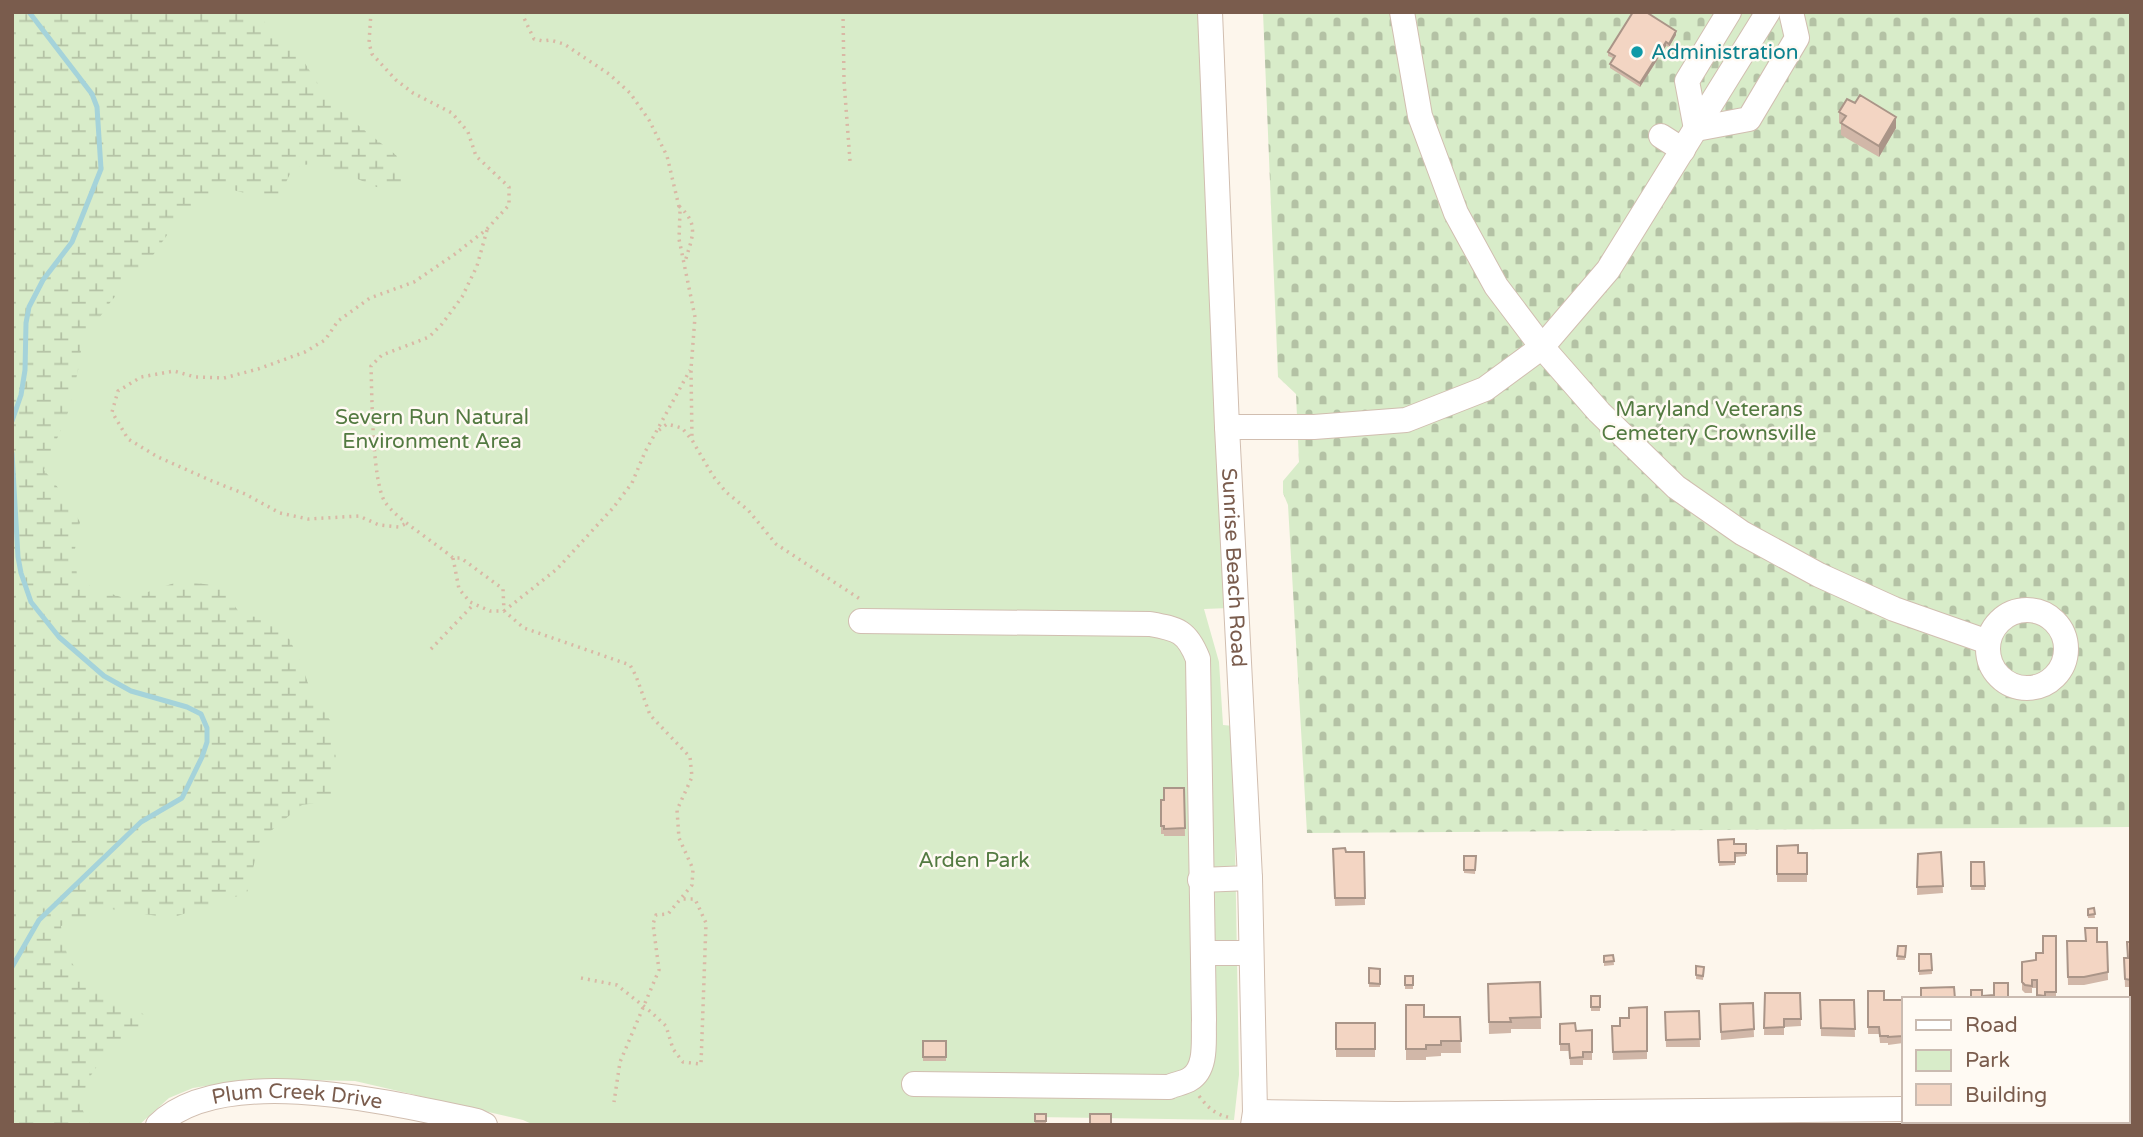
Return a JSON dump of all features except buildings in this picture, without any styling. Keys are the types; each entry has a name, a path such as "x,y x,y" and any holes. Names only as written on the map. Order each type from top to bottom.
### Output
{"street":[{"name":"Sunrise Beach Road","path":"1210,12 1227,427 1250,878 1254,1118"},
{"path":"1402,12 1420,116 1456,213 1496,286 1542,347 1599,412 1676,487 1742,533 1819,575 1894,610 1988,642"},
{"path":"1689,139 1687,81 1729,12"},
{"path":"1227,427 1314,427 1406,420 1485,389 1542,347 1608,270 1769,12"},
{"path":"1661,136 1689,139 1749,118 1797,38 1791,12"},
{"path":"861,621 1150,624 1171,628 1191,640 1198,659 1203,953 1203,1054 1199,1071 1190,1079 1169,1087 914,1084"},
{"path":"1200,880 1250,878"},
{"path":"1203,953 1250,953"},
{"name":"Plum Creek Drive","path":"159,1125 178,1110 202,1100 225,1094 284,1091 344,1096 398,1105 477,1121 485,1125"},
{"path":"1254,1118 1902,1110"}],"path":[{"path":"371,12 369,43 372,54 396,80 413,93 452,113 468,132 477,156 509,187 509,205 487,229 414,282 370,298 338,321 325,340 305,352 224,378 195,377 174,371 141,377 118,391 112,412 128,439 158,457 245,494 280,513 308,519 359,516 379,525 399,527 407,523"},
{"path":"525,12 524,18 534,39 564,44 609,74 630,93 649,120 667,156 679,206 679,239 695,317 691,369 692,440"},
{"path":"843,12 844,82 850,161"},
{"path":"679,206 690,216 693,226 684,264"},
{"path":"487,229 477,266 462,297 442,324 429,337 382,355 371,366 377,478 385,502 407,523 453,558 461,558 503,589 504,611 524,628 630,665 650,715 690,757 692,777 677,810 680,838 693,869 692,885 668,914 656,915 653,924 659,970 620,1062 614,1102"},
{"path":"453,558 459,589 474,604 490,611 504,611 557,569 613,508 632,483 645,452 691,369"},
{"path":"659,430 667,424 682,428 713,476 726,492 748,510 776,544 894,621"},
{"path":"431,649 474,604"},
{"path":"581,978 617,985 666,1026 673,1049 683,1062 701,1064 706,923 695,899 681,898"},
{"path":"1190,1079 1196,1093 1211,1111 1242,1119 1254,1118"}],"green space":[{"name":"Severn Run Natural Environment Area","path":"12,12 1204,12 1229,608 1204,609 1219,662 1223,725 1233,726 1239,1075 1234,1120 1035,1117 1035,1125 534,1125 523,1120 355,1081 249,1079 193,1088 169,1098 139,1125 12,1125"},
{"path":"12,12 254,12 301,57 330,103 396,155 409,181 400,191 387,190 325,167 302,165 293,170 281,201 269,202 229,189 209,195 181,215 149,261 112,300 82,342 69,410 44,470 80,522 75,549 77,577 93,588 121,597 142,594 180,581 220,586 242,616 259,617 284,628 310,689 333,725 336,759 330,801 302,805 260,840 247,893 171,918 111,909 61,926 69,959 91,986 107,1000 138,1010 147,1018 135,1035 106,1052 86,1083 83,1111 91,1125 12,1125"},
{"name":"Maryland Veterans Cemetery Crownsville","path":"1263,12 2131,12 2131,827 1307,833 1288,505 1283,493 1283,481 1299,462 1296,394 1278,377"}],"waterway":[{"path":"12,421 21,395 25,370 29,307 43,280 72,242 101,169 97,107 92,94 29,12"},
{"path":"12,453 18,557 31,602 59,637 104,676 131,691 187,707 201,714 207,728 207,742 202,757 182,798 141,822 39,920 12,967"}],"place":[{"name":"Administration","path":"1637,52"}],"park label":[{"name":"Arden Park","path":"974,860"}]}
